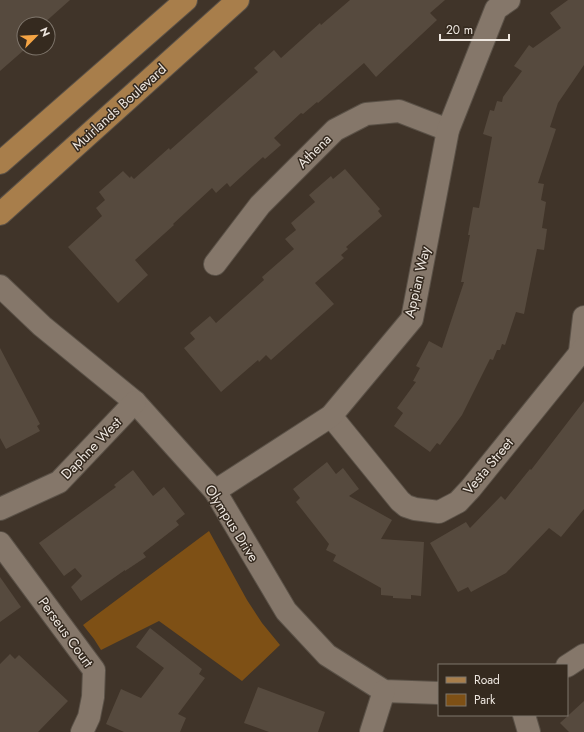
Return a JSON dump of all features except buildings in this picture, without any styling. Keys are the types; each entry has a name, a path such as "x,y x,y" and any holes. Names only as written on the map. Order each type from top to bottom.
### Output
{"main road":[{"path":"0,163 186,0"},
{"name":"Muirlands Boulevard","path":"0,214 238,0"}],"street":[{"name":"Appian Way","path":"215,491 331,416 412,319 448,130 496,9 509,0"},
{"name":"Athena","path":"215,264 260,205 335,130 366,114 399,111 448,130"},
{"name":"Olympus Drive","path":"0,286 42,326 136,402 215,491 286,611 328,655 384,692"},
{"name":"Vesta Street","path":"331,416 400,501 406,506 415,509 439,512 458,502 471,488 582,350 584,317"},
{"name":"Daphne West","path":"0,508 59,482 136,402"},
{"name":"Perseus Court","path":"0,543 94,670 94,698 89,717 82,732"},
{"path":"568,665 584,655"},
{"path":"371,732 384,692 438,693"},
{"path":"524,716 529,732"}],"green space":[{"path":"209,531 247,600 262,623 280,645 242,681 159,621 101,650 83,625"}]}
